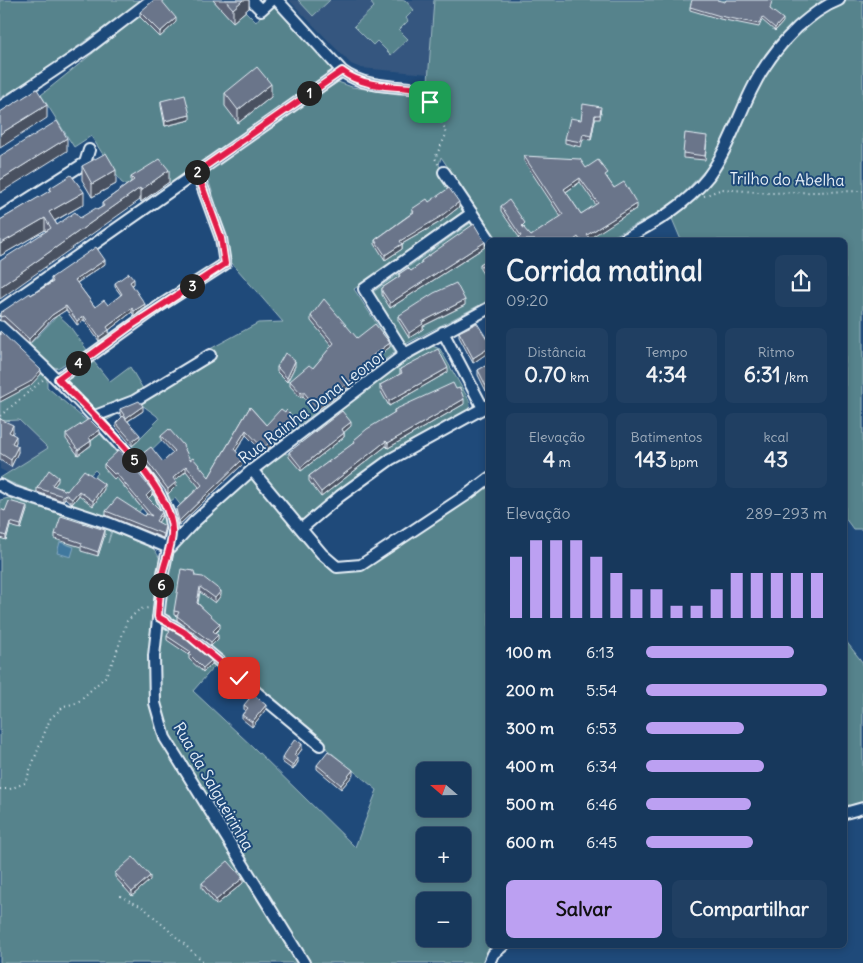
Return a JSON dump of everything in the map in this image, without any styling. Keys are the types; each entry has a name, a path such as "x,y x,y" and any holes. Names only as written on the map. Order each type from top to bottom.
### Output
{"street":[{"path":"0,107 88,48 151,0"},
{"path":"251,0 261,10 272,0"},
{"path":"278,0 342,71 351,78 366,83 422,89"},
{"path":"637,237 692,196 709,175 724,151 759,75 781,43 810,16 839,0"},
{"path":"0,310 342,71"},
{"path":"0,217 85,163 89,150"},
{"path":"54,376 225,264 221,238 197,172"},
{"path":"444,172 489,238"},
{"path":"405,354 364,289 472,214"},
{"name":"Rua Rainha Dona Leonor","path":"169,548 194,522 252,470 405,354 486,310"},
{"name":"Rua da Salgueirinha","path":"0,326 94,416 160,492 166,503 172,530 158,612 154,656 154,704 165,738 304,963"},
{"path":"301,529 340,496 390,459 486,406 443,332"},
{"path":"94,416 134,401 210,355"},
{"path":"252,470 322,554 337,567 361,565 486,480"},
{"path":"0,484 11,491 111,524 169,548"},
{"path":"0,493 11,491"},
{"path":"158,612 320,745"},
{"path":"847,812 863,808"},
{"path":"489,963 493,954 500,948"}],"path":[{"path":"422,89 444,126 446,135 435,158 444,172"},
{"name":"Trilho do Abelha","path":"698,198 722,189 769,193 863,191"},
{"path":"0,416 54,376"},
{"path":"0,789 10,789 25,783 50,719 64,706 77,703 105,677 115,657 127,621 140,609 158,612"},
{"path":"120,896 144,908 205,963"}],"shaded area":[{"path":"289,0 434,0 429,74 361,68 351,64"},
{"path":"19,420 48,448 8,473 0,469 0,421"},
{"path":"60,542 74,547 71,557 57,553"}],"green space":[{"path":"0,0 142,0 38,75 0,98"},
{"path":"159,0 213,0 233,22 245,11 256,22 273,0 342,71 175,187 169,182 131,189 121,182 91,136 74,147 41,95 139,16 160,36"},
{"path":"298,0 330,0 313,16"},
{"path":"374,0 405,0 414,10 406,18 408,21 399,30 408,39 391,55 377,41 373,45 354,26 374,7 371,3"},
{"path":"434,0 822,0 777,39 766,53 716,158 681,196 654,215 610,238 497,238 441,157 439,165 465,210 354,289 395,352 274,444 256,423 252,413 209,482 182,507 175,498 171,501 168,494 176,486 173,482 192,463 169,433 142,459 132,446 159,419 157,416 138,402 106,421 66,380 94,362 110,382 130,367 146,394 199,355 258,323 283,322 231,262 226,237 206,172 338,82 352,87 398,94 427,95"},
{"path":"839,0 863,0 863,529 853,529 847,521 847,238 680,238 670,214 709,175 781,43"},
{"path":"472,222 486,243 486,302 406,344 373,292"},
{"path":"58,315 68,324 87,350 58,368 50,366 28,346"},
{"path":"432,346 440,349 469,400 468,410 401,446 372,466 301,527 262,473 264,468 283,453 287,454 325,423 325,419 385,375"},
{"path":"43,372 47,377 47,387 89,423 77,455 91,446 89,442 100,434 145,485 132,497 140,506 153,494 161,507 167,531 156,526 162,517 155,511 151,519 145,515 152,506 147,502 137,514 117,503 105,516 71,505 98,473 95,470 67,496 39,487 36,493 0,478 48,448 19,420 0,421 0,402 30,386"},
{"path":"251,472 337,567 361,565 486,480 486,948 502,948 489,963 0,963 0,500 9,498 111,530 108,543 113,528 148,544 154,549 160,561","holes":["219,661 377,790 355,847 193,691"]},
{"path":"847,643 863,663 863,808 847,811"}],"building":[{"path":"154,0 161,0 176,18 160,32 140,12"},
{"path":"225,0 243,0 233,9"},
{"path":"692,0 717,0 725,2 726,0 772,0 770,9 783,19 775,28 762,17 759,24 720,16 690,7"},
{"path":"257,67 271,84 238,110 225,93"},
{"path":"37,89 47,105 0,134 0,112"},
{"path":"185,95 190,115 165,121 161,101"},
{"path":"583,104 601,107 600,115 595,115 591,136 583,134 581,142 565,139 570,118 581,120"},
{"path":"57,121 67,138 0,180 0,156"},
{"path":"685,133 707,136 705,156 683,153"},
{"path":"106,153 116,170 92,184 82,166"},
{"path":"524,156 580,159 586,168 598,160 608,173 605,175 614,188 624,182 637,204 587,235 589,238 518,238 521,236 501,206 509,200 525,223 522,226 531,236 563,215","holes":["580,178 598,203 581,214 564,189"]},
{"path":"160,159 169,170 141,190 140,188 0,287 0,261 51,228 45,218 0,244 0,220 51,190 50,188 71,175 84,192 49,212 57,225 75,212 80,218 96,208 97,210 104,206 102,203 134,180 131,177"},
{"path":"449,188 459,202 440,217 400,241 402,244 385,255 375,240 414,212 412,209 427,199 429,202"},
{"path":"474,224 485,242 390,303 382,288 408,268 411,271 422,263 421,261"},
{"path":"96,247 105,260 75,280 95,307 104,300 108,305 122,294 115,283 129,273 134,279 130,282 145,304 134,311 132,308 107,327 109,330 99,337 84,316 77,321 66,306 52,315 29,339 4,316 0,317 0,313 30,293 31,295 53,282 51,278"},
{"path":"486,261 486,274 480,264"},
{"path":"456,283 465,300 422,322 423,324 409,333 398,316 434,293"},
{"path":"324,299 357,338 375,324 390,343 372,356 377,361 316,407 303,391 301,393 290,381 309,365 313,368 334,343 311,316"},
{"path":"477,323 486,337 486,350 473,358 459,332"},
{"path":"0,331 41,370 30,382 0,398"},
{"path":"438,349 448,368 389,401 380,385 402,373 400,369"},
{"path":"285,353 295,361 287,378 277,367"},
{"path":"486,366 486,386 478,370"},
{"path":"453,383 456,389 460,388 464,399 388,443 386,441 321,492 309,476 355,442 354,440 367,429 395,412 394,410"},
{"path":"139,401 143,406 126,418 120,409"},
{"path":"250,407 266,425 281,409 285,412 286,410 294,418 263,448 246,430 234,449 243,459 179,521 176,509 202,485 186,466 173,478 176,482 168,489 142,454 151,447 163,462 175,451 161,436 169,429 183,445 190,460 193,458 209,477"},
{"path":"342,411 351,422 342,429 344,433 301,467 289,452"},
{"path":"123,416 140,435 132,441 116,423"},
{"path":"0,419 13,425 9,432 16,436 12,443 18,446 11,460 0,453"},
{"path":"89,419 100,430 89,437 91,441 78,450 66,434"},
{"path":"119,450 152,490 146,496 162,512 156,521 165,526 163,534 106,511 117,498 145,516 147,514 152,516 116,473 114,474 104,464"},
{"path":"49,470 58,477 52,485 67,491 84,470 104,484 93,501 79,491 72,499 65,494 63,496 37,488"},
{"path":"9,501 27,506 21,525 10,522 6,536 0,534 0,509 5,511"},
{"path":"61,516 105,530 98,552 81,546 82,543 55,534"},
{"path":"181,569 194,571 195,576 203,577 221,591 215,598 200,587 197,603 220,624 213,631 218,635 211,642 177,616 179,612 174,611"},
{"path":"171,628 180,633 212,660 203,668 189,654 191,652 167,636"},
{"path":"253,694 266,705 252,722 242,715 248,708 244,705"},
{"path":"295,739 302,744 294,755 298,758 293,766 282,758"},
{"path":"328,751 353,770 341,785 317,765"},
{"path":"133,857 150,876 132,892 115,873"},
{"path":"228,861 243,878 216,900 202,883"}],"route":[{"path":"239,678 184,632 158,617 163,573 172,530 166,503 160,492 119,442 58,379 158,307 225,264 221,238 197,172 342,71 351,78 366,83 422,89 430,102"}]}
